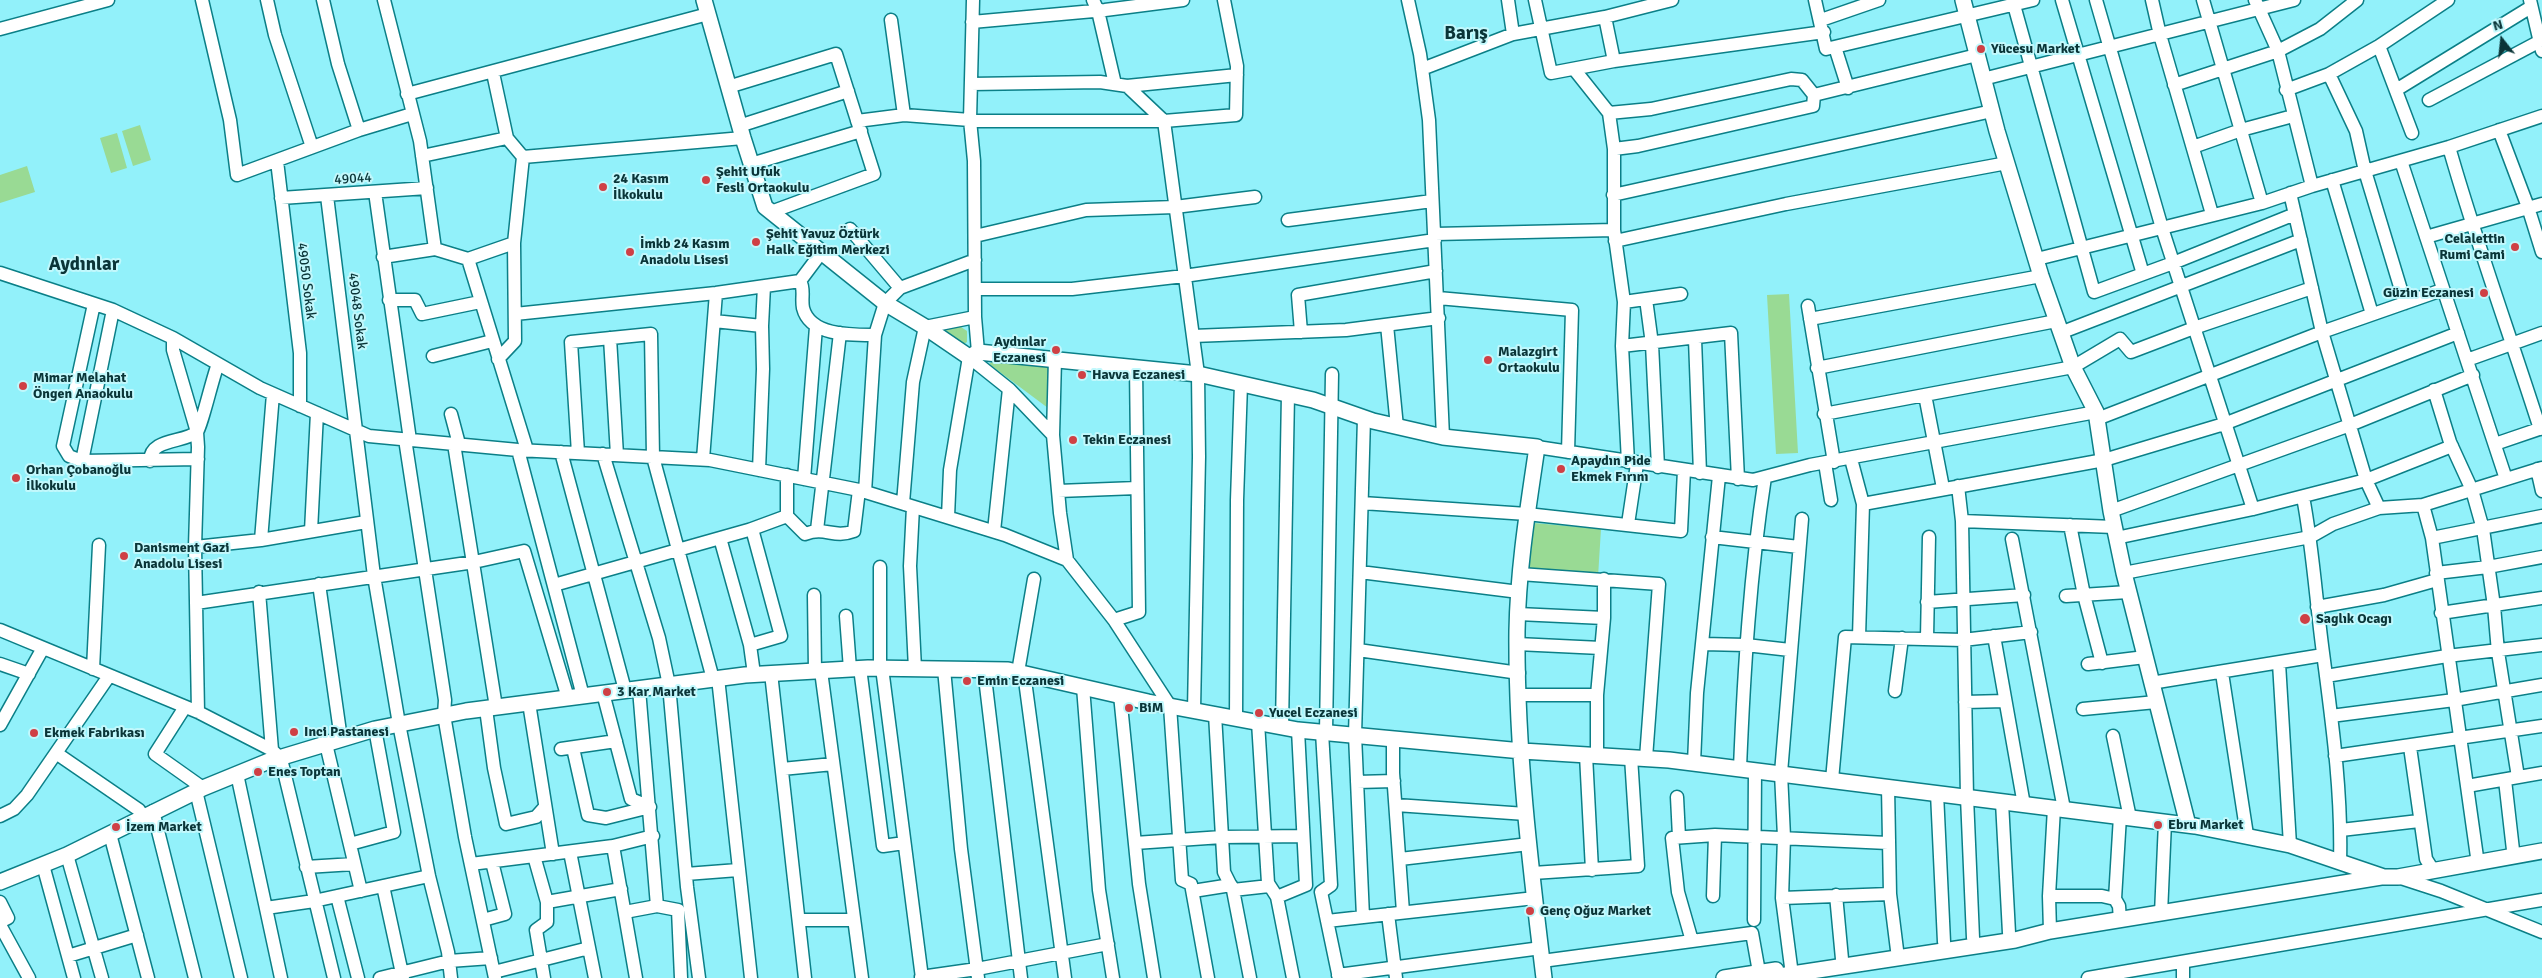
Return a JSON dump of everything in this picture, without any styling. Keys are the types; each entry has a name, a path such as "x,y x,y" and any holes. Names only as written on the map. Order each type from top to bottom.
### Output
{"main road":[{"path":"1963,0 1992,111 2041,276 2073,367 2097,416 2111,511 2128,592 2188,825"},
{"path":"706,7 741,132 765,207 884,304 974,355 1055,359 1198,374 1288,394 1331,406 1364,418 1443,437 1537,447 1520,574 1517,644 1522,777 1544,978"},
{"path":"0,882 67,855 148,813 199,789 269,761 276,755 334,742 375,729 491,708 754,674 881,668 984,669 1021,672 1120,696 1298,730 1522,751 1694,763 2188,825 2247,835 2290,845 2391,877"},
{"path":"1724,978 1762,975 2016,940 2050,931 2391,877 2477,857 2542,845"},
{"path":"2434,868 2542,852"},
{"path":"1762,975 1791,967 1944,942 2009,933 2050,931"}],"street":[{"path":"0,29 108,0"},
{"path":"202,0 231,128 237,175 312,146 412,114"},
{"path":"267,0 275,35 312,146"},
{"path":"323,0 338,64 359,130"},
{"path":"384,0 422,156 435,249"},
{"path":"948,517 950,470 974,355 976,317 974,161 970,120 973,0"},
{"path":"972,22 1096,5 1183,0"},
{"path":"751,164 859,126 904,115 970,120 1164,121 1236,115 1237,76 1224,0"},
{"path":"1408,0 1422,69 1429,120 1443,437"},
{"path":"1508,0 1513,34"},
{"path":"1535,0 1543,29 1551,73 1822,26 1880,0"},
{"path":"1422,69 1513,34 1605,17 1672,0"},
{"path":"1815,0 1826,49 2034,0"},
{"path":"2062,0 2143,274"},
{"path":"2096,0 2162,228 2253,509"},
{"path":"2152,0 2174,85 2212,214"},
{"path":"2203,0 2262,203"},
{"path":"1984,79 2210,22 2257,5 2294,0"},
{"path":"2174,85 2278,52 2320,28 2357,0"},
{"path":"2286,90 2329,74 2379,46 2448,0"},
{"path":"1096,5 1121,85 1164,121 1174,208 1198,374 1199,457 1194,710"},
{"path":"2014,5 2094,292 2173,263 2295,214"},
{"path":"2257,5 2278,52 2286,90 2312,186"},
{"path":"407,94 493,73 706,7"},
{"path":"2396,90 2535,11 2541,46 2429,100"},
{"path":"1605,17 1614,61"},
{"path":"891,20 904,115"},
{"path":"2379,46 2412,133"},
{"path":"1835,47 1848,88"},
{"path":"728,87 836,54 874,174 771,212"},
{"path":"1814,95 1977,55"},
{"path":"1574,68 1609,113 1614,149 1613,195 1615,236 1624,302 1622,346 1633,463 1628,524"},
{"path":"493,73 507,138 523,157 514,243 515,341 498,359"},
{"path":"2329,74 2356,131 2365,171 2405,303"},
{"path":"971,84 1100,82 1121,85 1237,76"},
{"path":"1609,113 1651,109 1791,79 1802,80 1814,95 1813,106 1638,146 1614,149"},
{"path":"523,157 741,132 848,91"},
{"path":"1613,195 1992,111"},
{"path":"2193,147 2241,130 2293,116"},
{"path":"2036,259 2262,203 2332,180 2449,147 2542,116"},
{"path":"2498,130 2528,207 2542,252"},
{"path":"422,156 507,138"},
{"path":"2449,147 2470,224 2541,429 2495,444"},
{"name":"49050 Sokak","path":"277,161 300,353 300,406"},
{"path":"2401,161 2442,290 2506,479"},
{"path":"975,289 1072,289 1184,276 1435,237 1615,236 2007,163"},
{"path":"2332,180 2372,314"},
{"name":"49044","path":"281,198 427,188"},
{"path":"375,192 424,569 445,700 444,715 471,864 495,975 540,960 589,948"},
{"path":"2290,193 2322,332 2366,480 2379,508"},
{"name":"49048 Sokak","path":"327,196 374,576 399,724 451,978"},
{"path":"975,236 1086,210 1174,208 1255,196"},
{"path":"1288,220 1432,201"},
{"path":"2426,237 2542,204"},
{"path":"850,229 900,288"},
{"path":"1817,368 2058,327 2180,286 2301,240"},
{"path":"383,257 435,249 468,259 514,243"},
{"path":"515,314 716,293 800,280 821,253"},
{"path":"468,259 498,359 522,450 583,696"},
{"path":"787,475 787,516 805,534 817,530 842,535 854,531 862,491 875,335 884,304 900,288 975,260"},
{"path":"1301,332 1298,295 1436,271"},
{"path":"0,273 113,310 173,338 273,394 369,436 522,450 703,459 862,491 994,531 1067,560 1114,620 1170,706 1182,880 1191,884 1208,978"},
{"path":"1810,319 2041,276"},
{"path":"800,280 803,308 807,317 816,327 840,333 875,335"},
{"path":"759,470 764,286"},
{"path":"1824,414 2073,367 2120,339 2132,352 2194,328 2312,288"},
{"path":"1537,447 1753,480 1829,462 2097,416 2210,376 2322,332 2442,290"},
{"path":"703,459 716,293"},
{"path":"1624,302 1681,294"},
{"path":"1438,298 1572,310 1568,452"},
{"path":"1646,299 1652,344 1658,467"},
{"path":"389,300 414,300 422,314 480,302"},
{"path":"94,304 63,446 69,456 82,461 198,459"},
{"path":"1808,306 1824,414 1831,500"},
{"path":"82,461 113,310"},
{"path":"915,669 908,505 913,382 926,327 976,317"},
{"path":"1193,336 1346,330 1439,318"},
{"path":"714,322 762,326"},
{"path":"1387,325 1397,427"},
{"path":"804,479 816,327"},
{"path":"817,530 840,333"},
{"path":"1622,346 1695,339 1732,333 1738,479"},
{"path":"2467,360 2542,333"},
{"path":"578,453 571,342 651,334 653,457 716,679 751,978"},
{"path":"1862,504 2104,460 2224,424 2336,379 2458,334"},
{"path":"173,338 173,350 197,432 195,547 198,712"},
{"path":"610,338 617,455"},
{"path":"1695,339 1700,473"},
{"path":"433,356 492,341"},
{"path":"974,355 1053,435"},
{"path":"1055,359 1053,435 1067,560"},
{"path":"150,461 151,453 157,447 197,432 202,424 210,386 218,364"},
{"path":"1114,620 1139,612 1136,367"},
{"path":"1332,374 1324,732 1331,885 1321,892 1339,977 1395,973 1542,955 1692,942 1752,933 1762,975"},
{"path":"2111,511 2237,464 2350,425 2472,375"},
{"path":"1236,718 1237,500 1241,384"},
{"path":"994,531 1009,389"},
{"path":"2434,390 2452,446 2472,490 2483,529 2494,606 2498,652 2518,777"},
{"path":"261,540 273,394"},
{"path":"1282,726 1288,394"},
{"path":"1925,396 1943,488"},
{"path":"311,532 317,413"},
{"path":"451,414 474,562 506,824 536,817 544,808"},
{"path":"1364,418 1354,735 1364,917"},
{"path":"1962,521 2070,525 2115,532 2253,509 2303,497 2366,480 2452,446"},
{"path":"561,452 595,574 632,689 650,807 657,906"},
{"path":"603,454 659,638 669,685 686,874 699,978"},
{"path":"1851,459 1862,504 1859,637"},
{"path":"2124,573 2310,537 2333,524 2379,508 2423,505 2540,468 2542,490"},
{"path":"1362,503 1527,514 1628,524 1681,532 1684,470"},
{"path":"1694,763 1697,693 1719,476"},
{"path":"1754,920 1755,836 1748,769 1746,646 1755,543 1764,477"},
{"path":"1958,486 1962,521 1967,797 1973,938"},
{"path":"1058,491 1137,488"},
{"path":"2303,497 2310,537 2331,716 2341,830 2340,862"},
{"path":"2423,505 2432,538 2441,614 2477,857"},
{"path":"554,585 749,530 787,516"},
{"path":"2432,538 2542,516"},
{"path":"1791,967 1782,898 1784,837 1781,773 1802,519"},
{"path":"195,547 261,540 366,522"},
{"path":"2070,525 2084,595 2102,663"},
{"path":"749,530 752,529 781,636 750,645"},
{"path":"1712,537 1799,547"},
{"path":"1927,638 1929,537"},
{"path":"720,538 750,645 754,674"},
{"path":"2012,538 2031,632 2059,809 2049,896 2050,931"},
{"path":"93,669 99,545"},
{"path":"196,603 259,592 474,562 524,551 568,698"},
{"path":"2317,607 2384,595 2436,577 2542,557"},
{"path":"880,567 881,668 922,977 977,973 1018,960 1108,944"},
{"path":"1360,572 1519,592"},
{"path":"1520,574 1659,584 1638,758 1638,866 1533,873"},
{"path":"1034,579 1021,672 1066,978"},
{"path":"1592,870 1592,755 1604,618 1604,579"},
{"path":"319,584 334,742 350,844 361,891"},
{"path":"259,592 276,755 334,978"},
{"path":"2066,596 2128,592"},
{"path":"814,595 818,671 833,764 862,978"},
{"path":"1927,602 2024,595"},
{"path":"2441,614 2542,598"},
{"path":"1518,614 1604,618"},
{"path":"846,616 883,846 904,843"},
{"path":"0,630 198,712 276,755"},
{"path":"1832,780 1845,637 1963,640 2031,632"},
{"path":"1994,636 2024,805"},
{"path":"1895,691 1902,638"},
{"path":"1517,644 1601,648"},
{"path":"1703,644 1790,650"},
{"path":"2326,676 2447,656 2498,652 2542,645"},
{"path":"0,726 43,648"},
{"path":"1358,650 1519,673"},
{"path":"2151,683 2323,655"},
{"path":"2088,664 2145,657"},
{"path":"2279,663 2290,845"},
{"path":"0,664 29,674"},
{"path":"944,669 961,849 977,973"},
{"path":"984,669 1021,978"},
{"path":"2222,672 2247,835"},
{"path":"771,673 805,978"},
{"path":"0,816 14,809 20,802 109,676"},
{"path":"2331,716 2454,700 2542,685"},
{"path":"1083,687 1099,890 1113,978"},
{"path":"603,693 630,799 650,807"},
{"path":"1520,695 1597,695"},
{"path":"1120,696 1139,884 1154,978"},
{"path":"1965,702 2006,701"},
{"path":"2083,709 2156,702"},
{"path":"0,704 14,703"},
{"path":"529,703 544,808 553,854"},
{"path":"185,707 155,754 199,789 241,978"},
{"path":"1216,714 1224,872 1232,888 1250,978"},
{"path":"1258,722 1269,886 1277,897 1293,978"},
{"path":"2335,756 2410,747 2542,726"},
{"path":"350,844 394,832 375,729"},
{"path":"1277,897 1306,885 1298,730"},
{"path":"2113,736 2125,817 2115,899 2119,906 2120,920"},
{"path":"1393,739 1403,912"},
{"path":"616,742 568,748 588,815 606,818 650,807"},
{"path":"2410,747 2419,821 2426,859 2434,868"},
{"path":"56,753 139,810 148,813 195,978"},
{"path":"782,769 833,764"},
{"path":"2467,786 2542,773"},
{"path":"237,774 281,978"},
{"path":"2504,780 2513,850"},
{"path":"1357,782 1394,781"},
{"path":"1888,787 1890,894 1897,950"},
{"path":"1937,793 1944,942"},
{"path":"1677,797 1679,838"},
{"path":"2002,802 2009,933"},
{"path":"1396,806 1526,814"},
{"path":"2341,830 2419,821"},
{"path":"2161,914 2166,822"},
{"path":"110,834 148,978"},
{"path":"1713,896 1715,835"},
{"path":"1692,942 1678,892 1672,838 1715,835 1888,843"},
{"path":"471,864 613,846 653,836"},
{"path":"1135,843 1222,837 1304,836"},
{"path":"1400,859 1529,844"},
{"path":"613,846 636,978"},
{"path":"570,852 594,978"},
{"path":"67,855 102,978"},
{"path":"534,856 547,902 547,922 536,930 544,978"},
{"path":"483,920 505,914 492,862"},
{"path":"306,868 354,864"},
{"path":"43,865 74,978"},
{"path":"686,874 738,870"},
{"path":"266,908 314,901 429,876"},
{"path":"2391,877 2442,891 2542,932"},
{"path":"382,886 402,975"},
{"path":"1192,891 1269,886"},
{"path":"547,902 579,898 621,889"},
{"path":"1782,898 1836,894 1890,894"},
{"path":"1836,894 1842,959"},
{"path":"337,896 358,978"},
{"path":"2049,896 2102,896 2115,899"},
{"path":"1327,922 1535,898"},
{"path":"2088,978 2542,900"},
{"path":"0,902 8,918 0,924 29,978"},
{"path":"624,912 657,906 678,910 681,978"},
{"path":"1388,914 1395,973"},
{"path":"799,920 853,920"},
{"path":"68,956 137,935"},
{"path":"380,978 402,975 449,961 491,958"},
{"path":"2183,962 2183,978"}],"green space":[{"path":"140,125 151,160 133,166 122,131"},
{"path":"117,133 127,168 111,173 100,138"},
{"path":"27,166 35,192 0,203 0,175"},
{"path":"1789,294 1798,453 1776,454 1767,295"},
{"path":"938,327 961,327 967,331 967,342 961,346"},
{"path":"993,361 1048,362 1048,408 989,364"},
{"path":"1534,523 1601,529 1598,577 1529,572"}],"place":[{"name":"Yücesu Market","path":"1981,49"},
{"name":"Şehit Ufuk Fesli Ortaokulu","path":"706,180"},
{"name":"24 Kasım İlkokulu","path":"603,187"},
{"name":"Şehit Yavuz Öztürk Halk Eğitim Merkezi","path":"756,242"},
{"name":"Celalettin Rumi Cami","path":"2515,247"},
{"name":"İmkb 24 Kasım Anadolu Lisesi","path":"630,252"},
{"name":"Güzin Eczanesi","path":"2484,293"},
{"name":"Aydınlar Eczanesi","path":"1056,350"},
{"name":"Malazgirt Ortaokulu","path":"1488,360"},
{"name":"Havva Eczanesi","path":"1082,375"},
{"name":"Mimar Melahat Öngen Anaokulu","path":"23,386"},
{"name":"Tekin Eczanesi","path":"1073,440"},
{"name":"Apaydın Pide Ekmek Fırını","path":"1561,469"},
{"name":"Orhan Çobanoğlu İlkokulu","path":"16,478"},
{"name":"Danisment Gazi Anadolu Lisesi","path":"124,556"},
{"name":"Saglık Ocagı","path":"2305,619"},
{"name":"Emin Eczanesi","path":"967,681"},
{"name":"3 Kar Market","path":"607,692"},
{"name":"BiM","path":"1129,708"},
{"name":"Yucel Eczanesi","path":"1259,713"},
{"name":"Inci Pastanesi","path":"294,732"},
{"name":"Ekmek Fabrikası","path":"34,733"},
{"name":"Enes Toptan","path":"258,772"},
{"name":"Ebru Market","path":"2158,825"},
{"name":"İzem Market","path":"116,827"},
{"name":"Genç Oğuz Market","path":"1530,911"}],"district":[{"name":"Barış","path":"1466,34"},
{"name":"Aydınlar","path":"84,265"}]}
